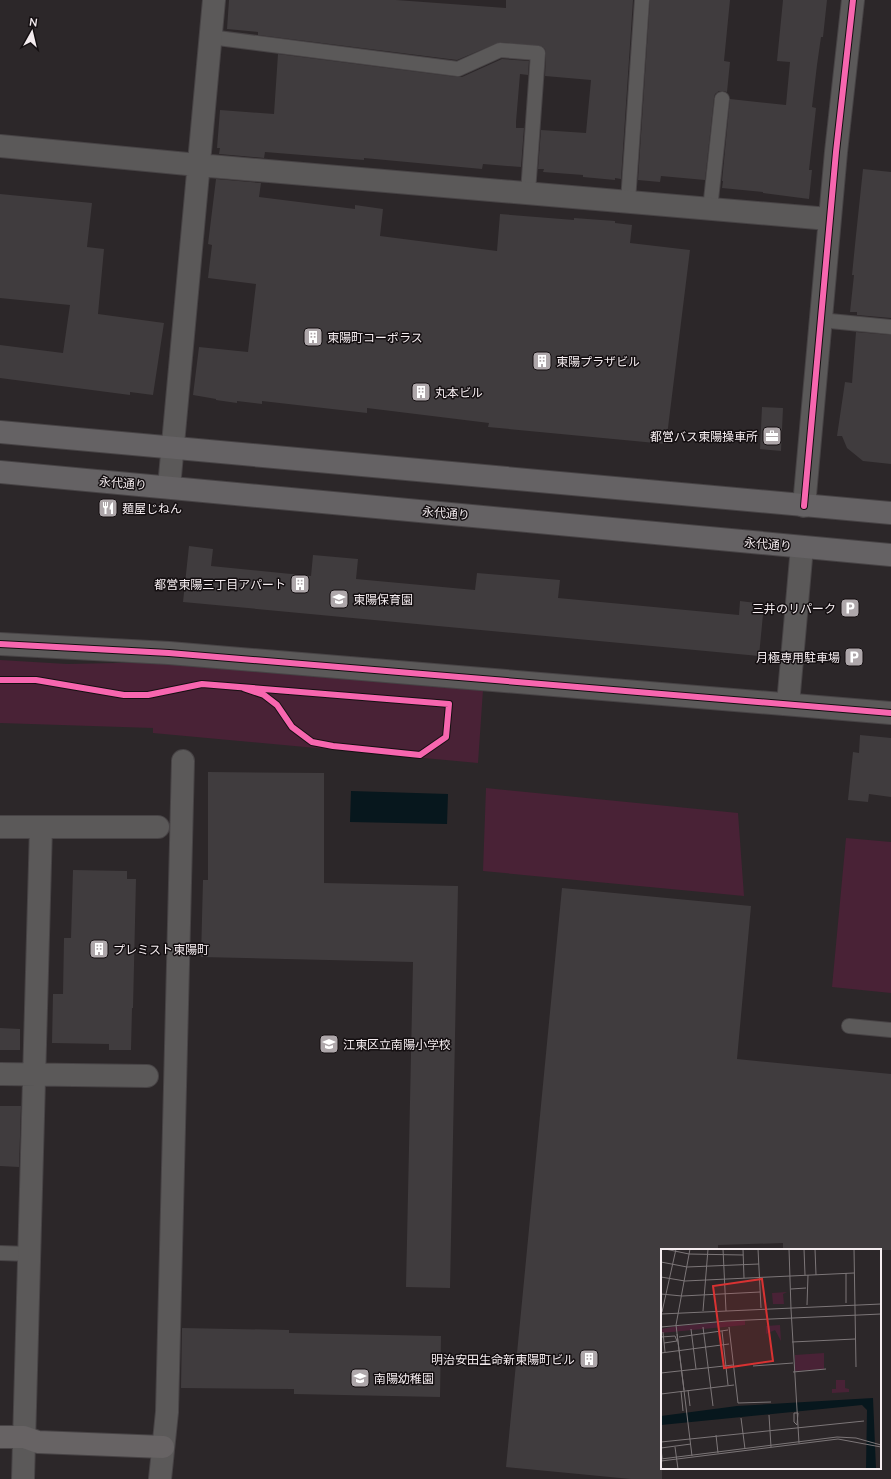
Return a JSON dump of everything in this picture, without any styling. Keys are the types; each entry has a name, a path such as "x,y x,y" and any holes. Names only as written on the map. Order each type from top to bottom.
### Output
{"main road":[{"path":"0,432 891,513"},
{"name":"永代通り","path":"0,472 891,555"}],"street":[{"path":"169,487 214,0"},
{"path":"804,506 829,219 853,0"},
{"path":"0,146 198,165 528,192 829,219"},
{"path":"788,704 802,547"},
{"path":"0,644 169,653 891,713"},
{"path":"160,1479 167,1412 183,761"},
{"path":"0,827 158,827"},
{"path":"23,1479 41,827"},
{"path":"0,1074 147,1076"},
{"path":"0,1437 24,1437 38,1442 163,1447"}],"lane":[{"path":"628,201 642,0"},
{"path":"210,37 458,68 500,50 538,53 528,192"},
{"path":"710,209 722,99"},
{"path":"820,320 891,327"},
{"path":"849,1026 891,1030"},
{"path":"0,1253 29,1254"}],"shaded area":[{"path":"0,660 67,664 164,662 483,690 478,763 153,733 153,728 0,723"},
{"path":"486,788 738,813 744,896 483,871"},
{"path":"351,791 448,794 447,824 350,822"},
{"path":"846,838 891,842 891,993 832,987"}],"building":[{"path":"229,0 396,0 506,8 506,0 633,0 621,179 615,178 615,180 583,177 583,175 543,172 544,169 538,169 541,130 586,133 591,80 545,76 546,53 542,46 500,42 457,60 258,35 258,32 227,29"},
{"path":"650,0 730,0 724,61 730,62 727,92 719,91 715,94 714,98 705,180 661,176 660,182 638,180"},
{"path":"783,0 827,0 812,107 816,108 809,170 812,170 809,199 722,188 730,99 786,105 790,62 777,61"},
{"path":"278,54 457,77 462,77 502,59 529,61 528,75 520,74 516,122 516,128 524,128 521,167 483,164 482,169 364,158 364,160 265,152 264,158 219,154 220,148 217,148 220,110 274,114"},
{"path":"863,169 891,172 891,318 857,315 857,312 850,312 854,275 852,275"},
{"path":"216,179 261,183 259,197 355,209 355,205 383,209 380,236 497,251 500,214 574,220 574,218 615,221 615,223 632,225 630,243 690,250 666,444 488,427 489,423 367,408 367,413 262,401 262,404 237,401 237,403 193,395 199,347 248,352 256,284 208,278 212,245 208,244"},
{"path":"0,194 92,203 87,247 104,249 98,314 164,323 153,395 130,392 130,395 0,378 0,345 63,353 70,305 0,298"},
{"path":"856,332 891,335 891,464 863,461 847,448 842,436 837,436 845,382 852,383"},
{"path":"762,407 783,408 781,451 760,449"},
{"path":"189,546 213,549 211,566 311,576 313,555 358,559 356,579 475,590 477,573 560,580 558,598 739,615 740,601 764,604 759,656 183,602"},
{"path":"860,735 891,738 891,797 869,794 868,802 848,800 853,752 859,753"},
{"path":"208,772 324,773 324,883 458,886 450,1288 406,1287 413,962 201,957 203,880 208,880"},
{"name":"プレミスト東陽町","path":"73,870 127,871 127,879 136,879 131,1050 109,1050 109,1044 52,1043 53,994 63,994 64,938 71,938"},
{"name":"明治安田生命新東陽町ビル","path":"562,888 751,906 737,1059 891,1074 891,1250 783,1249 783,1243 718,1245 718,1249 661,1249 662,1479 631,1479 506,1467"},
{"path":"0,1028 20,1029 20,1050 0,1050"},
{"path":"0,1106 21,1106 19,1167 0,1166"},
{"path":"182,1328 289,1330 289,1333 441,1336 440,1397 294,1394 294,1389 181,1388"}],"cycle path":[{"path":"804,506 836,152 853,0"},
{"path":"0,644 169,653 891,713"},
{"path":"0,680 36,680 124,695 148,695 202,684 449,704 446,737 420,755 333,746 312,742 292,727 277,705 264,695 243,688"}],"place":[{"name":"東陽町コーポラス","path":"313,337"},
{"name":"東陽プラザビル","path":"542,361"},
{"name":"丸本ビル","path":"421,392"},
{"name":"都営バス東陽操車所","path":"772,436"},
{"name":"麺屋じねん","path":"108,508"},
{"name":"都営東陽三丁目アパート","path":"300,584"},
{"name":"東陽保育園","path":"339,599"},
{"name":"三井のリパーク","path":"850,608"},
{"name":"月極専用駐車場","path":"854,657"},
{"name":"プレミスト東陽町","path":"99,949"},
{"name":"江東区立南陽小学校","path":"329,1044"},
{"name":"明治安田生命新東陽町ビル","path":"589,1359"},
{"name":"南陽幼稚園","path":"360,1378"}]}
